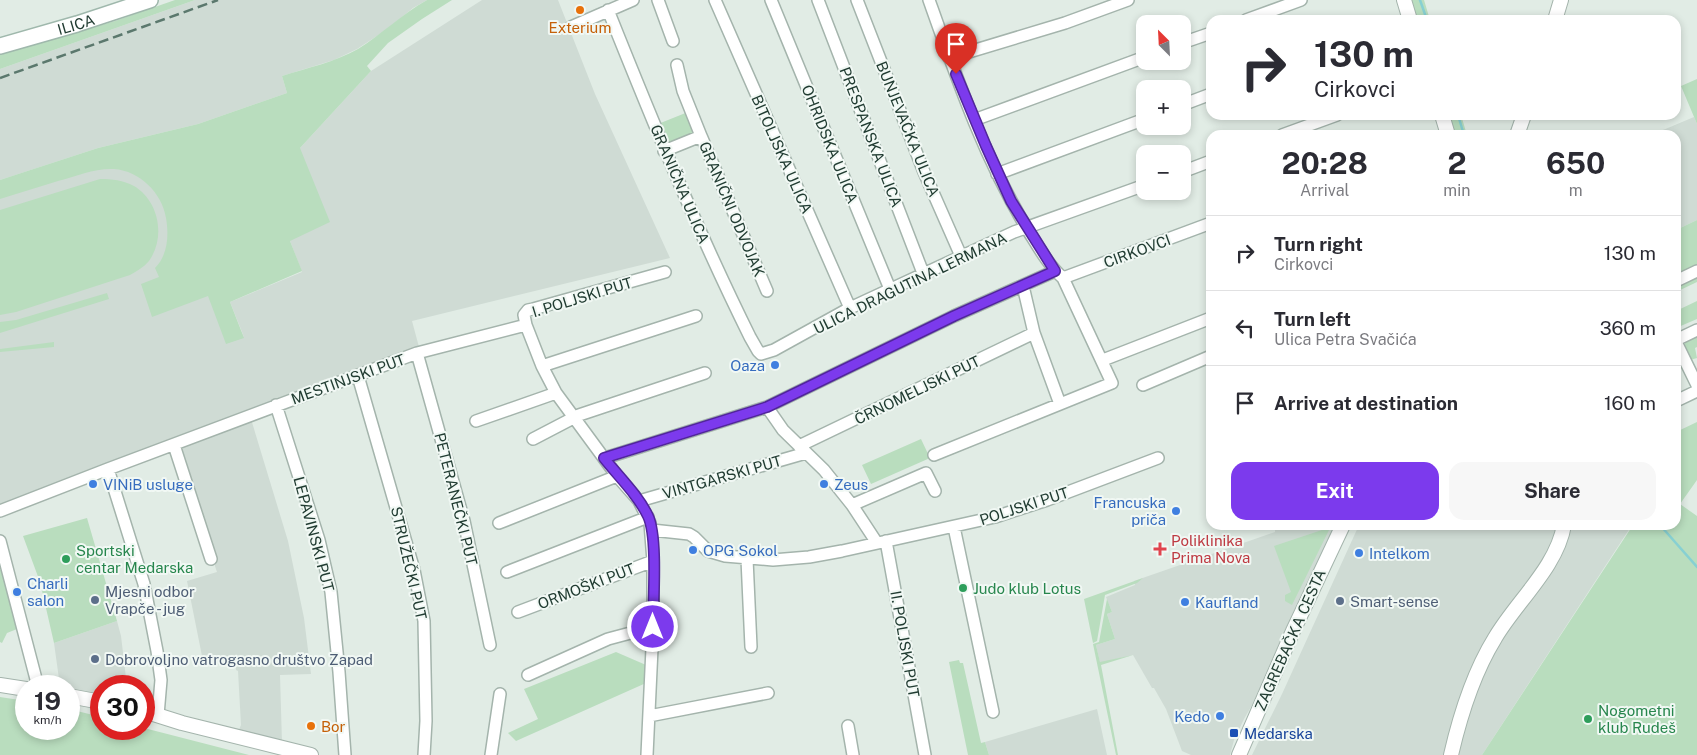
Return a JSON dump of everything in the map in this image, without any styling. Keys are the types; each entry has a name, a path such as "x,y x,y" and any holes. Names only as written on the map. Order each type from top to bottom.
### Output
{"main road":[{"name":"ILICA","path":"0,46 77,24 150,0"}],"street":[{"path":"571,27 633,0"},
{"path":"658,0 673,41"},
{"name":"BITOLJSKA ULICA","path":"715,0 850,308"},
{"name":"OHRIDSKA ULICA","path":"771,0 890,289"},
{"name":"PRESPANSKA ULICA","path":"818,0 923,273"},
{"name":"BUNJEVAČKA ULICA","path":"857,0 924,172 960,256"},
{"path":"929,0 949,58 997,174 1027,229 1059,275 1112,383 934,455"},
{"path":"949,58 1065,23 1128,0"},
{"path":"1260,15 1301,0"},
{"path":"1404,0 1408,15"},
{"path":"1556,15 1561,0"},
{"name":"GRANIČNA ULICA","path":"608,10 664,151 694,219 754,345 762,354"},
{"path":"1191,41 1206,35"},
{"path":"974,120 1136,60"},
{"path":"677,65 683,91 700,136"},
{"path":"1191,102 1206,96"},
{"path":"1296,130 1323,120"},
{"path":"997,174 1136,122"},
{"name":"GRANIČNI ODVOJAK","path":"664,151 700,136 768,291"},
{"path":"1191,169 1206,163"},
{"name":"ULICA DRAGUTINA LERMANA","path":"762,354 774,350 850,308 1014,232 1136,189"},
{"name":"CIRKOVCI","path":"604,458 767,407 954,316 1023,286 1206,225"},
{"path":"1681,279 1697,271"},
{"name":"I. POLJSKI PUT","path":"647,755 653,627 652,530 648,517 639,501 617,476 556,393 542,366 524,315 533,308 665,272"},
{"path":"1023,286 1034,334 1060,404"},
{"path":"542,366 696,316"},
{"path":"1102,360 1206,320"},
{"name":"MESTINJSKI PUT","path":"0,511 417,353 526,325"},
{"path":"1681,338 1697,330"},
{"name":"ČRNOMELJSKI PUT","path":"802,450 1034,334"},
{"path":"1681,351 1697,385"},
{"name":"PETERANEČKI PUT","path":"417,353 464,521 490,645"},
{"path":"1143,385 1206,358"},
{"path":"533,439 574,418 705,373"},
{"name":"STRUŽEČKI PUT","path":"358,376 414,570 424,621 426,721 424,755"},
{"path":"1681,398 1697,390"},
{"path":"476,421 556,393"},
{"name":"LEPAVINSKI PUT","path":"276,405 319,540 331,592 345,755"},
{"name":"II. POLJSKI PUT","path":"767,407 783,430 824,470 882,542 925,755"},
{"path":"174,444 211,559"},
{"name":"VINTGARSKI PUT","path":"639,501 802,450"},
{"name":"POLJSKI PUT","path":"882,542 995,517 1047,500 1158,458"},
{"path":"108,469 144,584 157,651 160,680 158,715"},
{"path":"852,505 926,473 934,492"},
{"path":"499,523 617,476"},
{"path":"507,572 648,517"},
{"path":"954,527 993,712"},
{"path":"652,530 689,534 713,554 747,559 773,560 809,557 882,542"},
{"name":"ZAGREBAČKA CESTA","path":"1238,755 1341,530"},
{"path":"1450,755 1461,716 1485,656 1497,634 1551,560 1563,530"},
{"path":"0,541 35,675"},
{"path":"747,559 751,647"},
{"name":"ORMOŠKI PUT","path":"518,612 653,561"},
{"path":"528,675 608,640 653,627"},
{"path":"0,685 15,687"},
{"path":"648,716 768,693"},
{"path":"492,755 500,694"},
{"path":"155,714 182,723 312,755"},
{"path":"848,726 853,755"}],"shaded area":[{"path":"195,0 427,0 357,49 334,60 282,76 287,93 198,124 98,148 0,180 0,69"},
{"path":"482,0 558,0 595,94 670,258 412,321 419,347 0,505 0,193 147,155 244,337 230,302 302,272 290,241 300,148 371,71"},
{"path":"1694,117 1697,124 1697,220 1681,228 1681,130 1663,130"},
{"path":"251,419 288,541 304,618 311,674 280,675 282,743 238,732 241,725 238,671 236,670 235,663 204,666 187,581 217,572 175,450"},
{"path":"1275,530 1333,530 1295,608 1259,693 1234,740 1230,755 1191,755 1182,751 1166,709 1133,655 1100,663 1096,645 1115,639 1107,614 1112,612 1106,597 1135,585 1134,581 1275,532"},
{"path":"1357,530 1629,530 1482,755 1252,755"},
{"path":"117,621 121,636 126,675 90,675 90,696 80,694 80,675 58,675 54,643"},
{"path":"1097,709 1107,755 989,755 985,742"}],"green space":[{"path":"175,0 195,0 0,69 0,55 115,21"},
{"path":"427,0 452,0 388,43 367,66 371,71 300,148 330,222 290,241 302,271 230,302 244,338 226,344 208,296 152,317 141,284 159,277 155,268 165,251 167,224 164,209 155,192 133,174 114,169 93,171 0,199 0,180 98,148 198,124 287,93 282,76 349,54"},
{"path":"1408,0 1424,0 1428,15 1413,15"},
{"path":"1697,79 1697,124 1681,86"},
{"path":"688,112 695,133 669,146 658,124"},
{"path":"1448,120 1462,120 1466,130 1451,130"},
{"path":"100,179 117,180 130,184 143,193 149,201 157,220 158,231 154,252 149,261 130,275 16,312 0,315 0,210"},
{"path":"1697,220 1697,265 1681,273 1681,228"},
{"path":"1697,274 1697,282 1681,290 1681,282"},
{"path":"107,293 109,299 0,333 0,322 16,320"},
{"path":"1697,301 1697,319 1681,326 1681,309"},
{"path":"1697,335 1697,347 1695,348 1697,358 1690,360 1684,344"},
{"path":"54,342 54,347 0,352 0,349"},
{"path":"1697,422 1697,480 1681,503 1681,430"},
{"path":"921,439 930,458 871,484 862,465"},
{"path":"1681,505 1697,516 1697,755 1482,755 1630,530 1681,530"},
{"name":"Sportski centar Medarska","path":"87,518 117,621 54,643 40,582 23,536"},
{"path":"1322,530 1329,530 1292,605 1285,601 1285,595 1291,592 1274,546"},
{"path":"0,570 2,570 17,629 7,633 2,643 0,642"},
{"path":"1143,578 1137,583 1105,595 1097,641 1093,643 1084,599"},
{"path":"1107,599 1112,612 1107,614 1115,639 1096,645 1100,662 1133,655 1101,665 1118,755 1116,755 1093,644 1099,642"},
{"path":"616,652 646,665 646,683 516,741 508,733 538,719 524,689"},
{"path":"959,660 960,663 963,663 981,743 985,742 989,755 968,755 949,662"},
{"path":"0,697 15,699 15,740 80,740 80,712 90,714 90,740 155,740 155,731 249,755 0,755"}],"waterway":[{"path":"1420,0 1425,15"},
{"path":"1460,120 1462,130"},
{"path":"1664,530 1697,567"}],"railway":[{"path":"0,78 218,0"}],"place":[{"name":"Exterium","path":"580,10"},
{"name":"Oaza","path":"775,365"},
{"name":"VINiB usluge","path":"93,484"},
{"name":"Zeus","path":"824,484"},
{"name":"Francuska priča","path":"1176,511"},
{"name":"Poliklinika Prima Nova","path":"1160,549"},
{"name":"OPG Sokol","path":"693,550"},
{"name":"Intelkom","path":"1359,553"},
{"name":"Sportski centar Medarska","path":"66,559"},
{"name":"Judo klub Lotus","path":"963,588"},
{"name":"Charli salon","path":"17,592"},
{"name":"Mjesni odbor Vrapče - jug","path":"95,600"},
{"name":"Smart-sense","path":"1340,601"},
{"name":"Kaufland","path":"1185,602"},
{"name":"Dobrovoljno vatrogasno društvo Zapad","path":"95,659"},
{"name":"Kedo","path":"1220,716"},
{"name":"Nogometni klub Rudeš","path":"1588,719"},
{"name":"Bor","path":"311,726"},
{"name":"Medarska","path":"1234,733"}],"route":[{"path":"653,627 653,561 650,523 639,501 604,458 767,407 954,316 1055,271 1034,240 997,174 956,74"}]}
